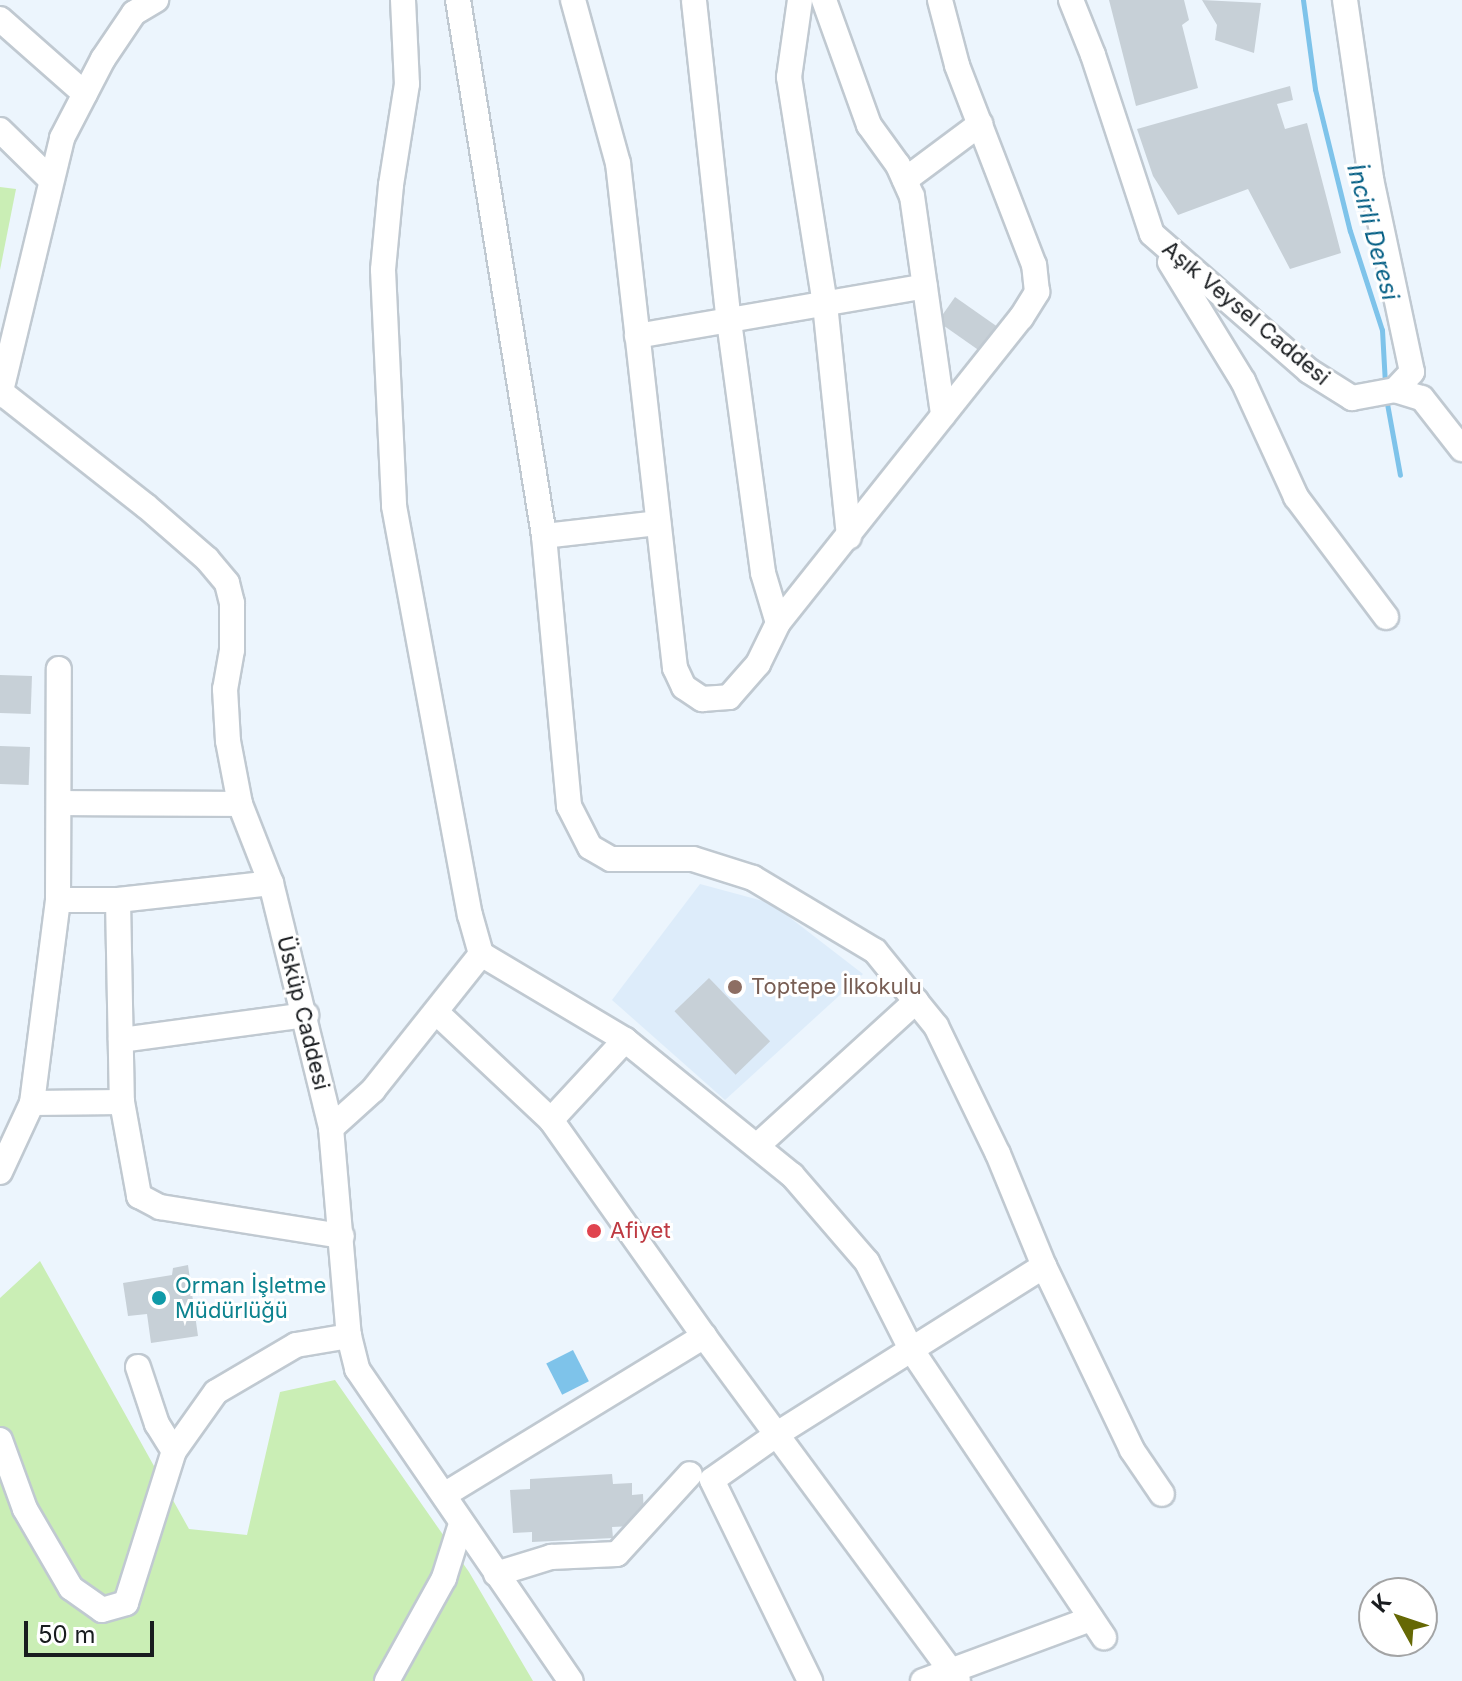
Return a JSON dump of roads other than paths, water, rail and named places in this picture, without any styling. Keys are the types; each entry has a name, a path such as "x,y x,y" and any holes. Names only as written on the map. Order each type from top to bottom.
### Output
{"street":[{"path":"0,394 62,138 134,13 156,0"},
{"path":"403,0 407,84 391,185 383,270 394,506 470,915 481,954 625,1040 792,1175 867,1262 911,1349 1098,1628 923,1681"},
{"path":"458,0 544,536 569,806 590,847 611,859 693,859 753,878 875,951 936,1026 991,1140 1044,1266 1132,1450 1162,1494"},
{"path":"573,0 618,163 675,668 684,687 702,699 729,697 758,664 778,623 1021,318 1037,292 1034,265 957,65 940,0"},
{"path":"678,0 686,7 695,0"},
{"path":"695,0 729,321 763,573 778,623"},
{"path":"800,0 789,77 825,304 849,537"},
{"path":"824,0 869,125 912,196 943,415"},
{"name":"Aşık Veysel Caddesi","path":"1071,0 1093,55 1152,234 1309,371 1352,398 1395,390"},
{"path":"1345,0 1371,179 1412,372 1395,390 1422,398 1462,449"},
{"path":"0,19 85,94"},
{"path":"905,180 980,124"},
{"path":"0,130 51,180"},
{"path":"1152,234 1213,326 1243,381 1296,497 1386,617"},
{"path":"637,336 925,286"},
{"name":"Üsküp Caddesi","path":"0,394 146,506 207,559 227,583 232,603 232,650 225,689 228,741 240,804 271,883 306,1015 331,1128 349,1336 357,1369 571,1681"},
{"path":"544,536 658,523"},
{"path":"0,1172 32,1103 58,900 59,669"},
{"path":"59,803 240,804"},
{"path":"58,900 118,900 271,883"},
{"path":"118,900 122,1102 139,1196 160,1207 342,1236"},
{"path":"331,1128 373,1090 481,954"},
{"path":"758,1145 916,1001"},
{"path":"437,1013 551,1120 776,1435 954,1674"},
{"path":"121,1040 306,1015"},
{"path":"551,1120 625,1040"},
{"path":"32,1103 122,1102"},
{"path":"810,1681 712,1480 776,1435 1044,1266"},
{"path":"0,1440 25,1509 71,1588 102,1610 126,1603 174,1451 216,1392 296,1345 349,1336"},
{"path":"444,1495 704,1336"},
{"path":"138,1367 157,1424 174,1451"},
{"path":"496,1574 551,1557 617,1554 690,1474"},
{"path":"387,1681 444,1578 461,1524"}],"water":[{"path":"573,1350 589,1381 562,1395 546,1364"}],"waterway":[{"name":"İncirli Deresi","path":"1303,0 1315,89 1350,231 1382,330 1385,384"},
{"name":"İncirli Deresi","path":"1386,398 1400,475"}],"place":[{"name":"Toptepe İlkokulu","path":"735,987"},
{"name":"Afiyet","path":"594,1231"},
{"name":"Orman İşletme Müdürlüğü","path":"159,1298"}]}
